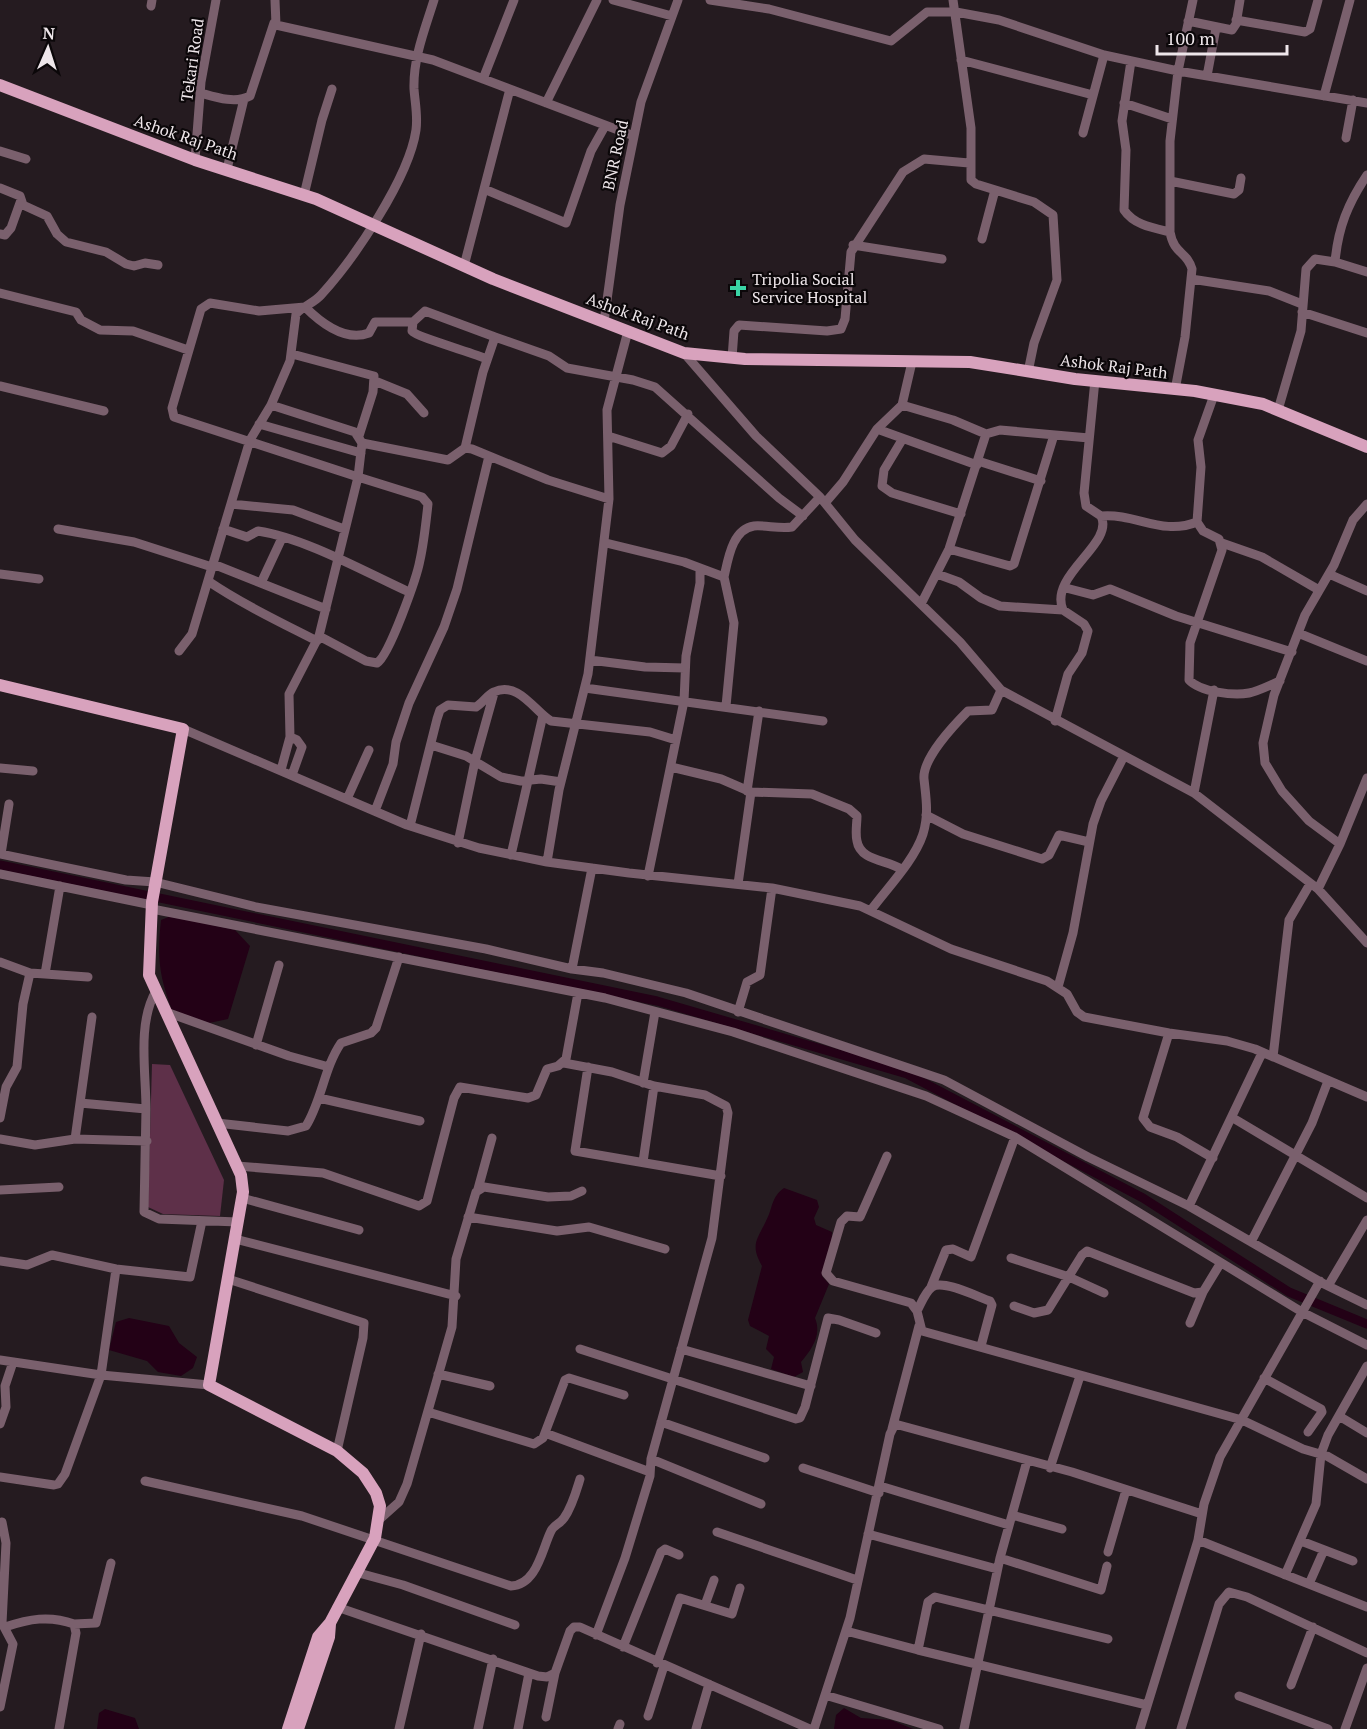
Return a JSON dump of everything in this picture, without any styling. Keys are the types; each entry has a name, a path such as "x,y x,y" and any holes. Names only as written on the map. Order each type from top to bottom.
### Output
{"main road":[{"name":"Ashok Raj Path","path":"0,86 195,160 304,195 464,266 684,353 732,358 970,362 1028,372 1214,395 1263,404 1367,447"},
{"path":"0,685 183,729 155,883 149,975 241,1175 242,1198 209,1385 337,1451 363,1473 376,1493 380,1519 375,1538 330,1623 318,1637 288,1729"},
{"path":"298,1729 329,1637 330,1623"}],"street":[{"name":"Tekari Road","path":"195,160 201,93 216,0"},
{"path":"227,169 244,99 253,91 274,22 275,0"},
{"path":"179,651 192,634 250,440 271,405 292,354 296,314 319,298 375,226 405,164 416,132 417,110 414,89 417,56 434,0"},
{"path":"483,79 514,0"},
{"path":"546,103 597,0"},
{"path":"613,0 672,16"},
{"name":"BNR Road","path":"604,322 620,205 641,102 678,0"},
{"path":"710,0 769,9 891,41 927,12 956,12 999,20 1104,55 1131,61 1367,103"},
{"path":"953,0 971,128 969,163 971,180 976,184 1047,208 1053,215 1057,280 1034,343 1028,372"},
{"path":"1175,390 1185,338 1191,279 1190,261 1176,250 1170,232 1172,119 1178,71 1193,0"},
{"path":"1188,21 1232,30 1240,0"},
{"path":"1236,20 1305,32 1310,29 1318,0"},
{"path":"1324,96 1350,0"},
{"path":"274,22 281,27 417,56 634,136"},
{"path":"1207,76 1216,28"},
{"path":"1083,133 1104,55"},
{"path":"961,60 1093,95"},
{"path":"1131,61 1122,121 1126,150 1124,210 1129,218 1140,224 1170,232"},
{"path":"304,195 332,89"},
{"path":"464,266 510,89"},
{"path":"201,93 218,98 244,99"},
{"path":"1346,138 1353,100"},
{"path":"1124,103 1172,119"},
{"path":"484,189 566,223 591,151 605,126"},
{"path":"0,151 26,159"},
{"path":"732,358 734,331 740,325 827,331 841,329 845,319 849,263 853,246 903,172 924,159 969,163"},
{"path":"1335,262 1336,241 1344,215 1367,175"},
{"path":"1170,181 1234,194 1239,190 1240,178"},
{"path":"0,188 20,196 23,205 47,216 57,234 66,242 106,252 126,264 158,265"},
{"path":"982,238 995,190"},
{"path":"0,234 5,235 11,228 21,200"},
{"path":"853,246 942,259"},
{"path":"1278,410 1298,345 1304,279 1309,264 1315,259 1335,262 1367,272"},
{"path":"1191,279 1269,291 1302,308 1367,333"},
{"path":"0,293 76,312 81,320 100,330 133,331 188,350"},
{"path":"208,580 236,600 251,605 366,661 376,663 380,661 392,639 420,560 427,500 250,440 179,419 172,414 171,408 188,350 204,305 217,304 241,310 267,311 305,307 331,328 360,335 369,333 372,325 381,321 412,322 425,311 549,356 567,368 655,387 688,414 779,498 803,516"},
{"path":"412,322 413,334 446,343 486,359"},
{"path":"547,862 561,782 590,660 606,543 609,499 607,410 628,331"},
{"path":"259,424 448,460 465,448 486,359 495,337"},
{"path":"684,353 750,429 822,500 855,540 960,642 1001,690 1123,758 1194,793 1314,886 1367,943"},
{"path":"280,770 290,736 287,712 289,694 318,639 358,477 361,444 375,381 374,376 365,373 292,354"},
{"path":"726,706 734,623 724,577 734,543 742,532 752,526 792,526 843,482 877,429 902,405 912,362"},
{"path":"1095,380 1089,438 1086,506 1101,516 1147,522 1168,528 1197,522"},
{"path":"375,381 406,394 424,413"},
{"path":"0,386 104,411"},
{"path":"1214,395 1198,440 1201,467 1197,522 1203,531 1222,543 1262,556 1319,590"},
{"path":"271,405 355,432 361,444"},
{"path":"902,405 953,420 986,434 1000,430 1089,438"},
{"path":"608,436 662,453 671,446 688,414"},
{"path":"877,429 902,440 1041,481"},
{"path":"921,604 949,549 986,434"},
{"path":"949,549 991,563 1010,566 1014,564 1054,435"},
{"path":"902,440 884,470 882,486 892,493 961,514"},
{"path":"465,448 548,480 609,499"},
{"path":"375,812 389,779 396,742 409,703 444,627 457,589 489,456"},
{"path":"231,504 293,510 344,530"},
{"path":"1341,844 1302,814 1282,791 1265,763 1263,752 1267,720 1298,633 1329,574 1353,520 1367,504"},
{"path":"1063,610 1062,598 1077,562 1090,551 1102,532 1104,521 1101,516"},
{"path":"58,529 134,542 212,565 326,609"},
{"path":"224,529 247,537 258,531 282,537 409,592"},
{"path":"261,583 282,537"},
{"path":"606,543 674,559 724,577"},
{"path":"1222,543 1218,563 1197,621 1188,658 1190,680 1214,690 1249,693 1280,681"},
{"path":"648,876 684,701 685,668 700,583 700,570"},
{"path":"0,574 39,579"},
{"path":"937,574 959,582 981,598 1000,606 1063,610 1084,624 1088,631 1082,652 1068,674 1055,721"},
{"path":"1329,574 1367,591"},
{"path":"1066,588 1093,595 1110,589 1176,616 1292,652"},
{"path":"1298,633 1367,661"},
{"path":"590,660 645,667 685,668"},
{"path":"585,688 823,721"},
{"path":"410,826 437,719 444,707 455,705 476,707 495,692 502,690 516,693 536,705 551,721 655,733 676,740"},
{"path":"871,910 920,840 928,797 924,779 927,765 968,711 992,710 1001,690"},
{"path":"1194,793 1214,690"},
{"path":"458,843 475,761 495,692"},
{"path":"738,884 759,711"},
{"path":"512,855 543,715"},
{"path":"183,729 375,812 458,843 547,862 648,876 772,888 845,902 871,910 926,939 1035,975 1067,994 1077,1012 1084,1017 1227,1041 1273,1057 1367,1097"},
{"path":"290,736 302,747 292,776"},
{"path":"431,745 459,753 494,774 529,781 541,779 561,782"},
{"path":"347,799 369,750"},
{"path":"1058,987 1073,933 1089,842 1101,801 1123,758"},
{"path":"671,767 721,780 749,792 806,793 849,809 857,816 857,843 861,851 868,856 891,862 901,869"},
{"path":"0,768 33,771"},
{"path":"1273,1057 1289,920 1341,844 1367,778"},
{"path":"9,804 0,854 126,880 155,883 256,907 486,949 572,969 603,973 670,989 933,1076 1189,1206 1324,1284 1367,1305"},
{"path":"926,815 963,834 1042,859 1049,855 1059,835 1089,842"},
{"path":"572,969 592,868"},
{"path":"0,874 578,993 733,1032 926,1096 1015,1137 1220,1264 1367,1345"},
{"path":"45,974 60,886"},
{"path":"738,1012 747,982 760,975 772,888"},
{"path":"217,1123 298,1130 306,1126 341,1042 371,1033 376,1028 399,957"},
{"path":"0,962 30,973 88,977"},
{"path":"256,1045 279,965"},
{"path":"0,1118 3,1086 17,1067 23,1004 30,973"},
{"path":"156,991 150,1001 146,1018 147,1141 144,1212 159,1219 238,1222"},
{"path":"564,1063 568,1055 578,993"},
{"path":"166,1012 256,1045 329,1067"},
{"path":"643,1083 656,1012"},
{"path":"75,1139 92,1017"},
{"path":"1169,1033 1143,1118 1150,1127 1177,1137 1213,1158"},
{"path":"1189,1206 1233,1118 1262,1053"},
{"path":"237,1166 272,1167 323,1173 419,1206 427,1201 454,1098 460,1087 532,1098 539,1090 547,1069 564,1063 625,1075 654,1086 705,1095 726,1106 728,1113 712,1238 651,1459 650,1472 621,1570 596,1635"},
{"path":"588,1068 575,1151 721,1176"},
{"path":"1251,1242 1295,1157 1328,1081"},
{"path":"643,1162 654,1086"},
{"path":"319,1098 420,1121"},
{"path":"80,1103 146,1109"},
{"path":"1233,1118 1295,1157 1367,1197"},
{"path":"917,1311 931,1287 946,1250 953,1250 971,1257 1015,1137"},
{"path":"380,1519 393,1509 403,1494 428,1412 452,1327 456,1296 456,1259 492,1138"},
{"path":"0,1139 36,1146 75,1139 147,1141"},
{"path":"546,1716 555,1673 565,1643 574,1628 585,1629 661,1665 812,1729 846,1631 892,1429 919,1326 917,1311 911,1303 833,1281 826,1273 841,1222 847,1216 860,1217 887,1156"},
{"path":"0,1190 59,1187"},
{"path":"478,1189 484,1187 561,1197 582,1191"},
{"path":"242,1198 359,1230"},
{"path":"468,1218 557,1231 589,1227 664,1249"},
{"path":"1140,1729 1198,1540 1202,1514 1220,1457 1312,1295 1324,1284 1367,1220"},
{"path":"0,1261 27,1265 52,1255 116,1269 190,1277 202,1221"},
{"path":"235,1239 456,1296"},
{"path":"1014,1306 1034,1313 1048,1310 1082,1255 1087,1251 1181,1289 1194,1293 1203,1292"},
{"path":"1011,1258 1069,1277 1104,1293"},
{"path":"1190,1323 1203,1292 1220,1264"},
{"path":"0,1477 58,1484 68,1466 101,1375 116,1269"},
{"path":"228,1278 364,1323 363,1338 337,1451"},
{"path":"931,1287 937,1284 946,1285 990,1301 992,1305 981,1346"},
{"path":"580,1349 673,1377 756,1408 796,1419 802,1414 811,1386 828,1318 876,1333"},
{"path":"919,1326 922,1331 1242,1420 1303,1449 1322,1454 1367,1479"},
{"path":"681,1349 811,1386"},
{"path":"0,1360 101,1375 209,1385"},
{"path":"0,1425 6,1407 5,1386 13,1362"},
{"path":"1285,1575 1316,1504 1322,1454 1339,1416 1367,1366"},
{"path":"438,1374 490,1386"},
{"path":"1050,1468 1080,1376"},
{"path":"428,1412 526,1444 539,1443 565,1380 569,1378 624,1395"},
{"path":"1264,1378 1321,1409 1322,1412 1308,1432"},
{"path":"1339,1416 1367,1433"},
{"path":"661,1422 765,1458"},
{"path":"892,1429 899,1423 1050,1468 1072,1472 1202,1514"},
{"path":"545,1433 650,1472"},
{"path":"651,1459 761,1504"},
{"path":"963,1729 997,1569 1027,1461"},
{"path":"803,1468 879,1489 1010,1520 1062,1529"},
{"path":"145,1481 302,1516 516,1586 526,1581 534,1570 552,1530 561,1523 571,1507 580,1479"},
{"path":"1108,1552 1126,1490"},
{"path":"0,1707 13,1644 2,1624 6,1543 2,1522"},
{"path":"717,1532 857,1580"},
{"path":"868,1534 997,1569"},
{"path":"1198,1540 1367,1607"},
{"path":"1300,1541 1353,1561"},
{"path":"623,1647 661,1552 665,1549 679,1556"},
{"path":"1309,1584 1324,1550"},
{"path":"1000,1558 1101,1590 1107,1566"},
{"path":"2,1624 35,1618 56,1619 74,1624 96,1623 111,1563"},
{"path":"355,1572 403,1585 515,1625"},
{"path":"705,1605 714,1580"},
{"path":"648,1716 680,1598 732,1614 740,1588"},
{"path":"1181,1729 1200,1660 1219,1604 1225,1594 1236,1593 1367,1653"},
{"path":"918,1650 932,1598 1108,1639"},
{"path":"337,1608 421,1634 529,1672 547,1677 555,1673"},
{"path":"59,1729 76,1633 74,1624"},
{"path":"1291,1685 1313,1627"},
{"path":"846,1631 977,1666 1147,1705"},
{"path":"399,1729 421,1634"},
{"path":"478,1729 493,1659"},
{"path":"1345,1729 1367,1668"},
{"path":"518,1729 529,1672"},
{"path":"696,1729 709,1684"},
{"path":"825,1695 939,1729"},
{"path":"1239,1696 1328,1729"}],"shaded area":[{"path":"171,916 235,930 250,946 228,1019 209,1023 172,1010 164,987 159,956 161,920"},
{"path":"152,1064 170,1065 224,1180 220,1216 163,1214 148,1207"},
{"path":"784,1188 817,1200 819,1207 814,1218 816,1225 832,1232 831,1255 822,1276 829,1284 815,1318 817,1336 801,1362 803,1372 794,1377 771,1369 774,1357 766,1349 769,1336 750,1326 748,1320 762,1266 756,1253 756,1243 774,1199"},
{"path":"129,1318 169,1326 179,1343 197,1357 193,1368 181,1376 158,1372 147,1361 109,1350 116,1322"},
{"path":"844,1708 861,1718 891,1720 913,1729 834,1729 836,1715"},
{"path":"105,1709 135,1718 139,1729 97,1729 99,1713"}],"waterway":[{"path":"0,865 657,1001 907,1074 1143,1198 1289,1292 1367,1324"}],"place":[{"name":"Tripolia Social Service Hospital","path":"738,288"}]}
